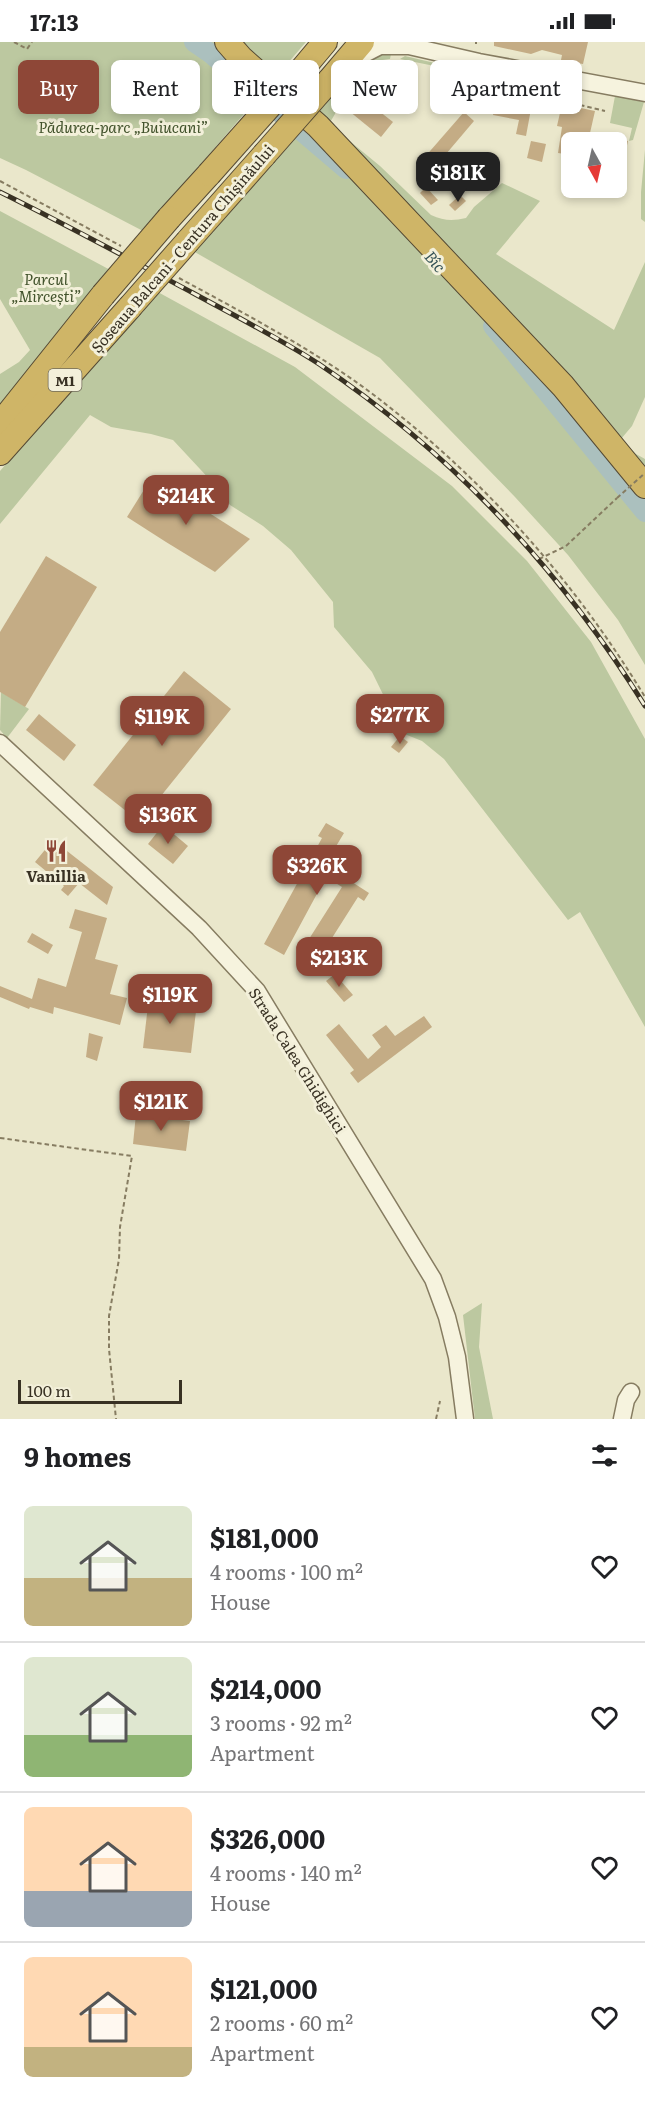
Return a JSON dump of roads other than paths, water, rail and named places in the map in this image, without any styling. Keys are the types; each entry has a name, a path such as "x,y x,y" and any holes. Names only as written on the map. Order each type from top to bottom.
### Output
{"highway":[{"path":"227,42 241,58 318,126 563,386 644,480"},
{"name":"Șoseaua Balcani - Centura Chișinăului","path":"0,424 103,295 325,42"},
{"name":"Șoseaua Balcani - Centura Chișinăului","path":"347,60 362,42"},
{"name":"Șoseaua Balcani - Centura Chișinăului","path":"0,453 331,79"}],"street":[{"path":"418,42 440,53"},
{"path":"358,60 380,46 410,46 645,93"},
{"name":"Strada Calea Ghidighici","path":"0,743 199,928 257,991 433,1279 447,1317 457,1357 465,1419"},
{"path":"622,1419 630,1392"}],"waterway":[{"name":"Bîc","path":"194,42 210,53 346,169"},
{"name":"Bîc","path":"493,326 645,512"}],"railway":[{"path":"0,192 273,336 319,364 415,436 459,476 540,561 577,607 645,706"}],"place":[{"name":"Vanillia","path":"56,851"}],"park label":[{"name":"Pădurea-parc „Buiucani”","path":"123,126"},
{"name":"Parcul „Mircești”","path":"46,286"}]}
